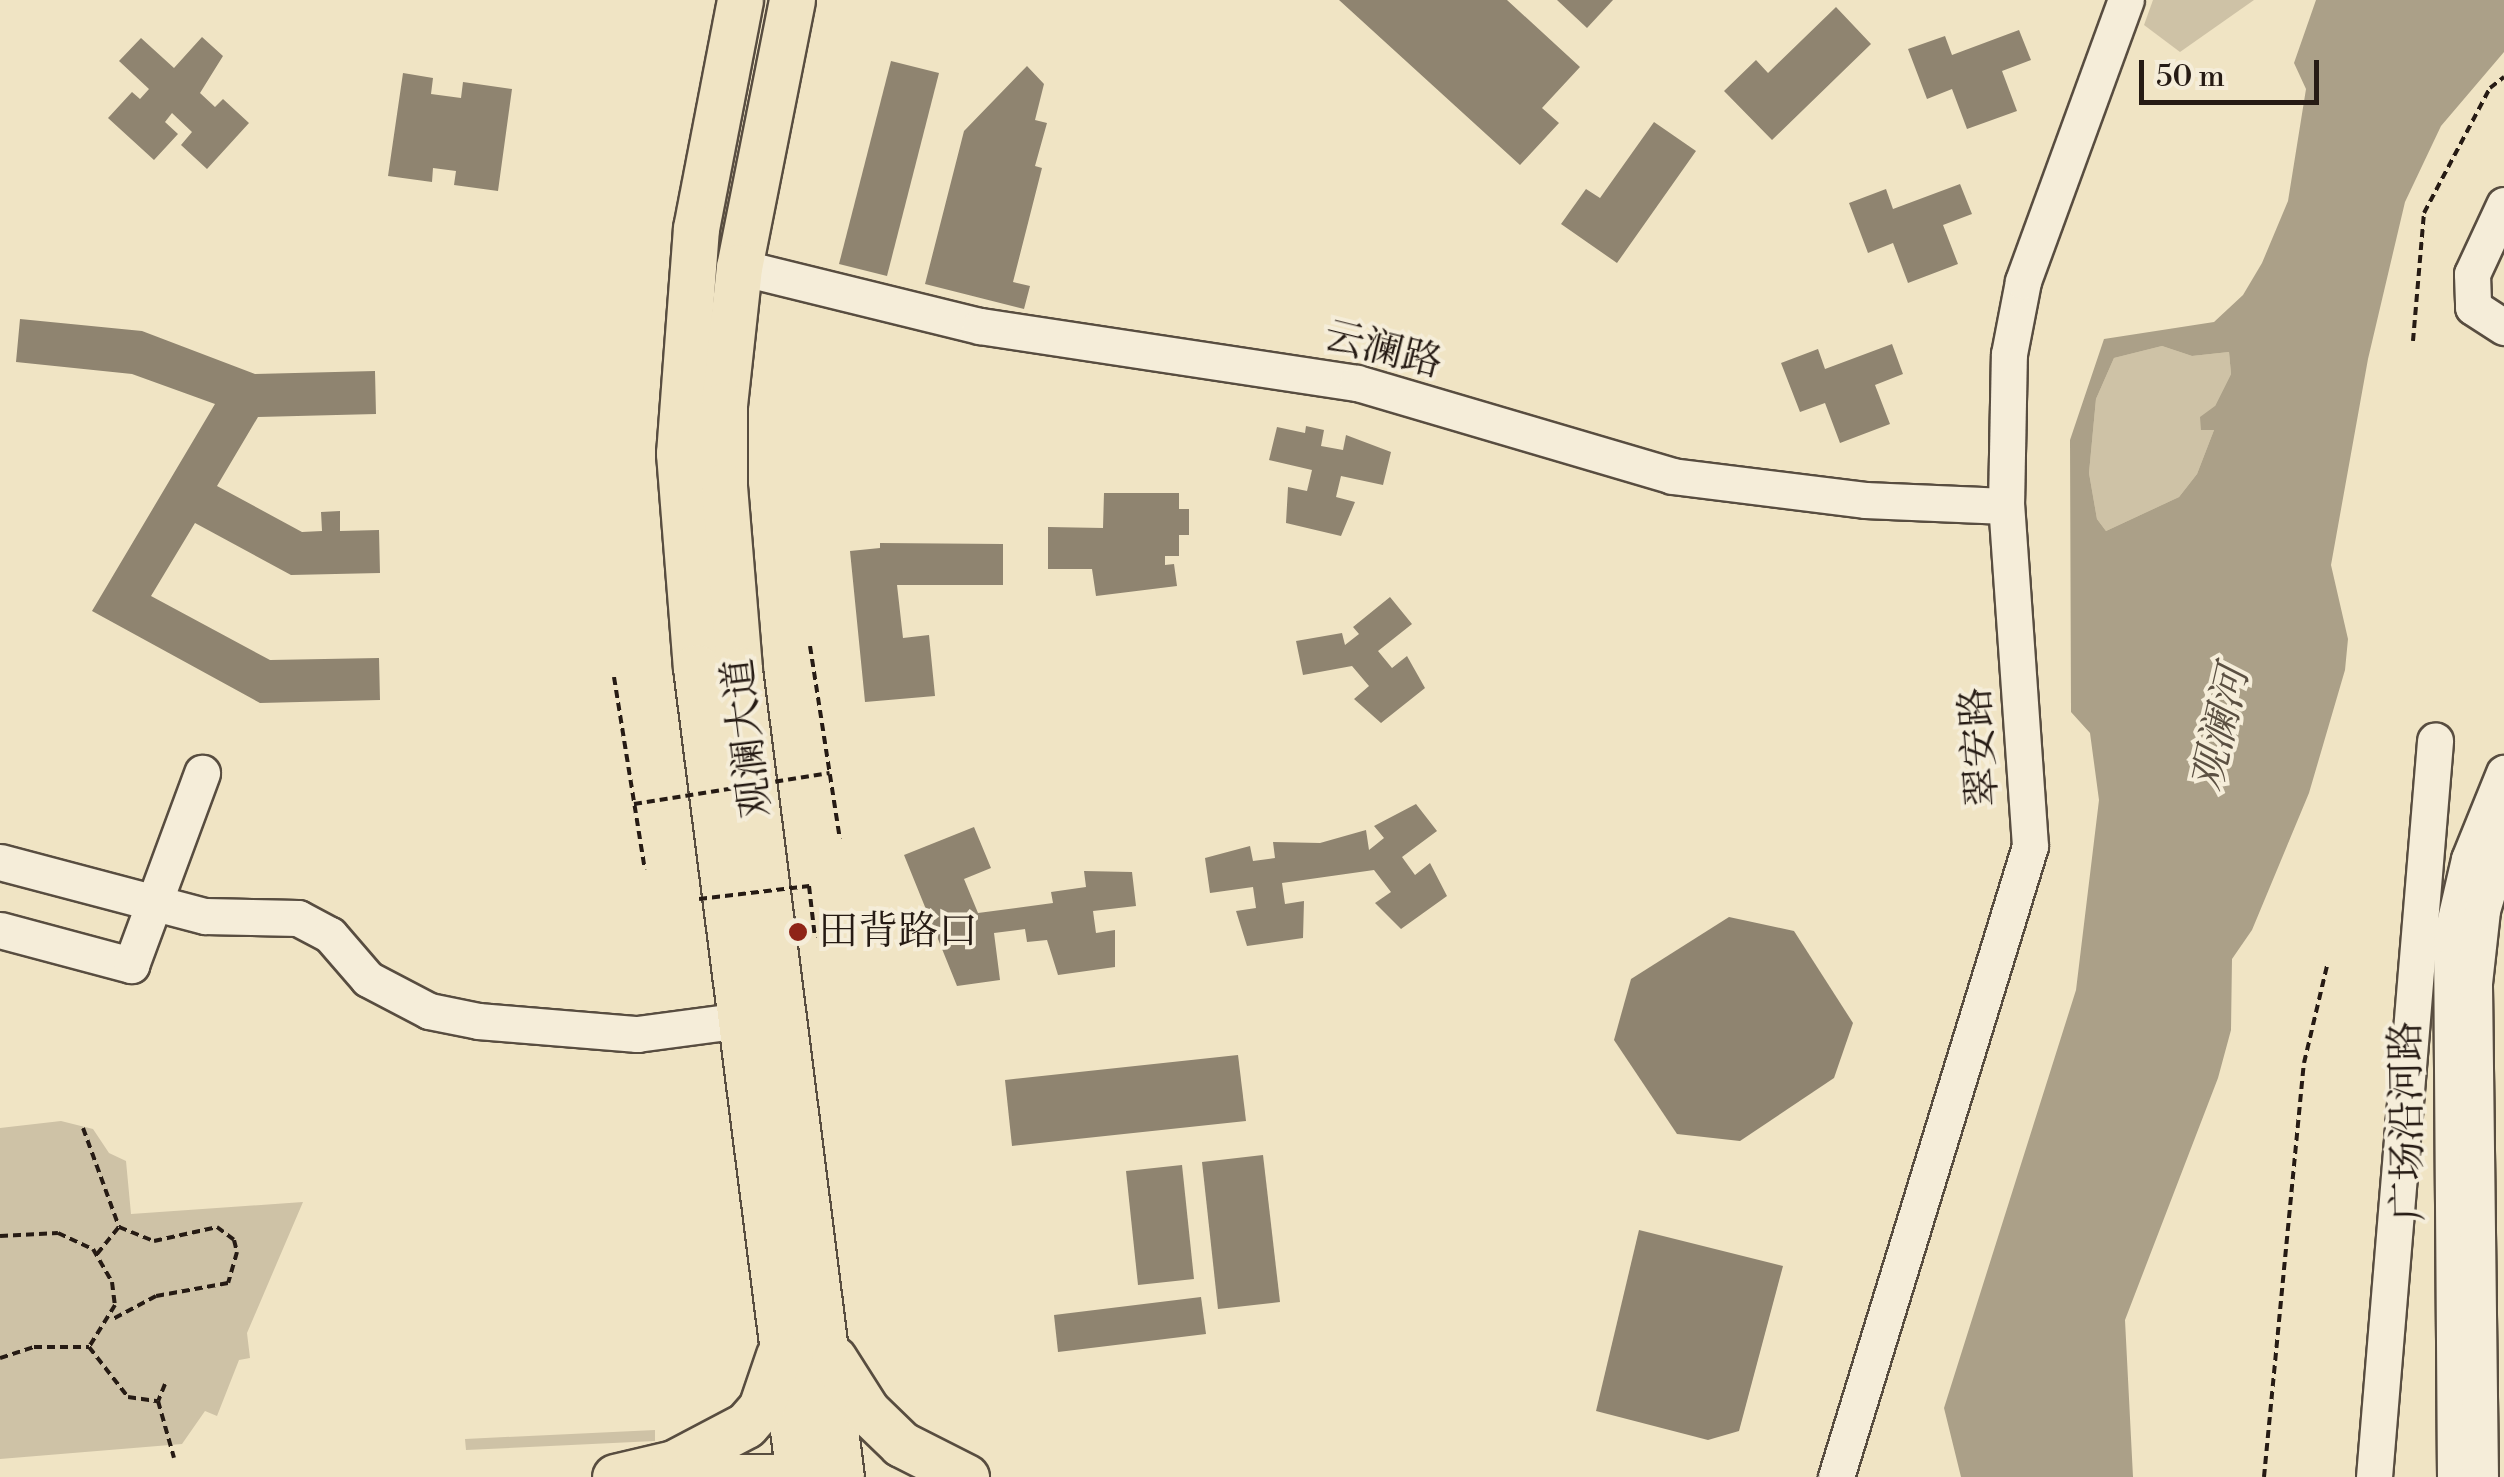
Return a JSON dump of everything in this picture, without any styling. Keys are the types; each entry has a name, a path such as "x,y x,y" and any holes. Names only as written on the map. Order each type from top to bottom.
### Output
{"main road":[{"name":"观澜大道","path":"740,0 696,228 679,453 683,554 742,1020 803,1336 840,1477"},
{"name":"观澜大道","path":"792,0 739,267 724,405 729,564 803,1336 801,1477"},
{"path":"615,1477 674,1463 746,1425 803,1336 884,1429 928,1461 966,1477"},
{"path":"684,1477 801,1477"}],"street":[{"name":"翠安路","path":"1836,1477 2030,846 2003,426 2023,281 2126,1"},
{"path":"2504,205 2472,274 2473,307 2504,327"},
{"name":"云澜路","path":"739,267 980,326 1357,384 1672,476 1865,500 2006,506"},
{"path":"2374,1477 2436,741"},
{"path":"0,930 130,965 158,904 202,772"},
{"name":"广场沿河路","path":"2455,1477 2476,1050 2458,900 2504,773"},
{"name":"广场沿河路","path":"2480,1477 2476,947 2504,837"},
{"path":"0,862 205,916 298,918 330,935 368,979 429,1010 478,1021 637,1034 742,1020"}],"path":[{"path":"2413,341 2424,213 2490,88 2504,78"},
{"path":"810,646 840,839"},
{"path":"614,677 645,870"},
{"path":"634,804 830,772"},
{"path":"699,899 809,886 815,938"},
{"path":"2264,1477 2304,1063 2326,966"},
{"path":"0,1358 34,1347 88,1347 111,1320 174,1290 218,1288 237,1264 234,1240 217,1227 154,1241 120,1227 84,1128"},
{"path":"98,1254 120,1227"},
{"path":"0,1236 58,1233 98,1254 112,1282 111,1320"},
{"path":"88,1347 128,1397 158,1401"},
{"path":"165,1384 158,1401 174,1458"}],"shaded area":[{"path":"2153,0 2254,0 2180,52 2144,25"},
{"path":"2162,346 2192,356 2229,352 2231,374 2215,406 2214,430 2197,474 2179,497 2106,531 2097,519 2089,473 2096,399 2114,358"},
{"path":"61,1121 93,1129 109,1153 126,1161 131,1214 303,1202 247,1333 250,1358 239,1360 217,1416 205,1411 182,1444 0,1459 0,1128"},
{"path":"655,1430 655,1441 466,1450 465,1439"}],"water":[{"name":"观澜河","path":"2316,0 2504,0 2504,52 2441,126 2405,202 2368,359 2331,565 2348,639 2345,670 2309,793 2252,930 2232,959 2231,1030 2218,1078 2125,1320 2133,1477 1961,1477 1944,1408 2076,990 2099,800 2090,733 2071,712 2070,440 2104,339 2214,322 2243,295 2262,263 2288,201 2306,89 2294,63","holes":["2162,346 2192,356 2229,352 2231,374 2215,406 2200,417 2201,430 2214,430 2197,474 2179,497 2106,531 2097,519 2089,473 2096,399 2114,358"]}],"building":[{"path":"1339,0 1507,0 1580,67 1542,108 1559,123 1520,165"},
{"path":"1557,0 1613,0 1587,28"},
{"path":"1836,7 1871,44 1772,140 1724,91 1756,60 1768,73"},
{"path":"2019,30 2031,60 2002,71 2017,111 1967,129 1952,89 1927,99 1908,49 1945,36 1952,55"},
{"path":"202,37 223,56 200,93 215,107 223,99 249,123 207,169 181,145 192,132 172,113 165,122 178,134 154,160 108,118 132,92 140,99 149,89 119,61 141,38 174,68"},
{"path":"891,61 939,73 887,276 839,264"},
{"path":"1027,66 1044,84 1035,120 1047,123 1035,166 1042,168 1013,282 1030,286 1024,309 925,284 964,131"},
{"path":"403,73 433,78 431,94 461,98 463,82 512,89 498,191 454,185 456,171 433,168 432,182 388,176"},
{"path":"1654,122 1696,151 1617,263 1561,224 1586,189 1600,198"},
{"path":"1960,184 1972,214 1943,225 1958,264 1908,283 1893,243 1868,253 1849,203 1886,189 1893,209"},
{"path":"20,319 142,331 255,374 375,371 376,414 258,417 217,486 302,532 322,531 321,512 340,511 340,531 379,530 380,573 291,575 195,523 151,596 270,660 379,658 380,700 260,703 92,611 215,404 132,374 16,362"},
{"path":"1892,344 1903,374 1875,385 1890,424 1840,443 1825,403 1800,412 1781,363 1818,349 1825,369"},
{"path":"1306,426 1324,430 1321,446 1343,450 1346,435 1391,452 1383,485 1341,476 1336,497 1355,502 1341,536 1286,523 1288,487 1307,491 1312,470 1269,460 1277,427 1305,433"},
{"path":"1104,493 1179,493 1179,509 1189,509 1189,535 1179,535 1179,556 1165,556 1165,565 1174,564 1177,586 1096,596 1092,569 1048,569 1048,527 1103,528"},
{"path":"880,543 1003,544 1003,585 897,585 903,638 929,635 935,696 865,702 850,551 880,548"},
{"path":"1390,597 1412,624 1378,651 1392,668 1407,656 1425,688 1381,723 1354,699 1369,686 1352,666 1303,675 1296,641 1342,633 1345,645 1359,634 1353,627"},
{"path":"1416,804 1437,831 1402,857 1415,875 1430,863 1447,896 1401,929 1375,903 1391,892 1374,870 1282,883 1285,904 1304,901 1303,938 1247,946 1236,911 1256,908 1253,887 1210,893 1205,858 1250,846 1253,861 1275,858 1273,842 1320,843 1366,830 1369,850 1384,838 1374,826"},
{"path":"974,827 991,868 964,879 978,913 1053,903 1051,892 1086,887 1084,871 1132,872 1136,906 1093,911 1096,933 1115,930 1115,967 1058,975 1047,940 1027,942 1025,929 994,933 1000,980 957,986 904,855"},
{"path":"1729,917 1794,931 1853,1023 1834,1078 1740,1141 1677,1134 1614,1040 1631,979"},
{"path":"1238,1055 1246,1121 1012,1146 1005,1080"},
{"path":"1263,1155 1280,1302 1218,1309 1202,1162"},
{"path":"1182,1165 1194,1279 1138,1285 1126,1171"},
{"path":"1639,1230 1783,1266 1739,1431 1708,1440 1596,1411"},
{"path":"1201,1297 1206,1334 1058,1352 1054,1315"}],"place":[{"name":"田背路口","path":"798,932"}]}
